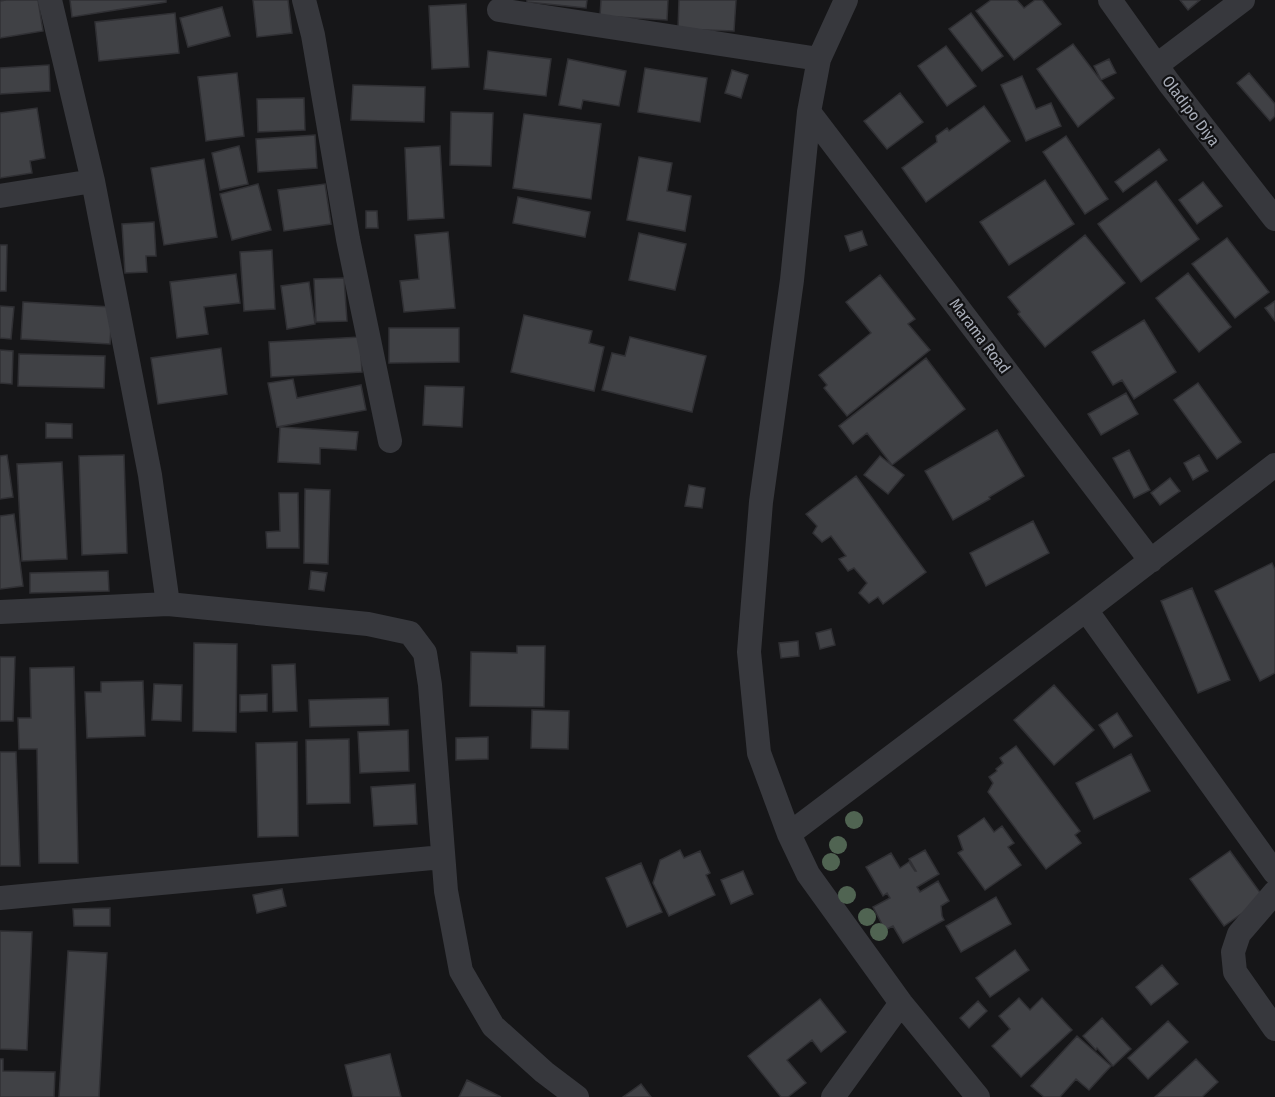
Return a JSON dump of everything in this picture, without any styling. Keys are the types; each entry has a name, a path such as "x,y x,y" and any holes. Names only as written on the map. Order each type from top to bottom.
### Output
{"street":[{"path":"50,0 93,181 150,475 168,604"},
{"path":"304,0 313,35 348,239 390,441"},
{"path":"846,0 819,59 809,112 792,280 761,502 749,652 759,753 789,834 808,874 901,1003 978,1097"},
{"name":"Oladipo Diya","path":"1110,0 1169,83 1275,219"},
{"path":"1157,65 1243,0"},
{"path":"499,10 819,59"},
{"name":"Marama Road","path":"809,112 1151,561"},
{"path":"0,196 93,181"},
{"path":"789,834 1275,465"},
{"path":"0,612 168,604 368,624 410,633 425,653 430,685 446,891 461,971 493,1026 544,1072 577,1097"},
{"path":"1086,610 1275,873"},
{"path":"0,898 443,857"},
{"path":"1275,892 1239,934 1233,951 1235,972 1275,1029"},
{"path":"833,1097 901,1003"}],"building":[{"path":"38,0 43,31 0,38 0,1"},
{"path":"70,0 166,0 166,2 72,17"},
{"path":"253,0 288,0 292,33 257,37"},
{"path":"527,0 587,0 586,8 527,2"},
{"path":"601,0 668,0 667,20 600,16"},
{"path":"679,0 736,0 734,31 678,29"},
{"path":"991,0 1017,0 1024,8 1035,0 1042,0 1061,24 1014,60 976,11"},
{"path":"1180,0 1200,0 1188,10"},
{"path":"466,4 469,67 432,69 429,6"},
{"path":"222,7 230,36 188,47 180,18"},
{"path":"175,13 179,53 99,61 95,22"},
{"path":"971,13 1003,56 982,71 949,29"},
{"path":"1073,44 1114,98 1078,127 1037,69"},
{"path":"946,46 976,86 947,106 918,66"},
{"path":"488,51 551,59 546,96 484,89"},
{"path":"568,59 626,71 619,106 583,100 581,109 559,105"},
{"path":"1109,59 1116,73 1101,80 1094,66"},
{"path":"49,65 50,91 0,94 0,68"},
{"path":"645,68 707,78 700,122 638,112"},
{"path":"732,70 748,75 741,98 725,93"},
{"path":"237,73 244,136 206,141 198,77"},
{"path":"1249,73 1275,104 1275,116 1270,121 1237,83"},
{"path":"1022,76 1036,109 1051,103 1061,126 1026,141 1001,85"},
{"path":"353,85 425,87 424,122 351,120"},
{"path":"900,93 923,122 887,149 864,121"},
{"path":"304,98 305,130 258,132 257,99"},
{"path":"984,106 1010,141 926,202 902,168 937,142 936,136 947,128 949,131"},
{"path":"37,108 45,158 30,161 32,173 0,178 0,113"},
{"path":"451,112 493,113 491,166 450,165"},
{"path":"524,114 601,124 591,199 513,188"},
{"path":"315,135 317,168 258,172 256,139"},
{"path":"1066,136 1108,199 1085,214 1043,152"},
{"path":"239,146 248,184 220,190 212,153"},
{"path":"440,146 444,218 408,220 405,148"},
{"path":"1159,149 1167,160 1123,192 1115,182"},
{"path":"639,157 672,163 667,191 691,196 685,231 627,220"},
{"path":"204,159 217,237 164,245 151,168"},
{"path":"1045,180 1074,224 1009,265 980,222"},
{"path":"1156,181 1199,239 1141,282 1098,224"},
{"path":"1203,182 1222,206 1197,224 1179,200"},
{"path":"258,184 271,230 232,240 220,194"},
{"path":"325,184 331,224 284,231 278,190"},
{"path":"518,197 590,212 585,237 513,223"},
{"path":"366,211 377,211 378,228 366,228"},
{"path":"154,222 156,256 146,256 147,272 125,273 122,224"},
{"path":"862,231 867,245 850,251 845,236"},
{"path":"448,232 455,308 404,312 400,281 419,279 415,235"},
{"path":"639,233 686,244 675,290 629,280"},
{"path":"1085,235 1125,283 1045,347 1018,314 1020,312 1008,297"},
{"path":"1227,238 1269,292 1235,318 1192,264"},
{"path":"0,245 7,245 6,291 0,291"},
{"path":"272,250 275,309 244,311 240,252"},
{"path":"1188,273 1231,327 1199,352 1156,298"},
{"path":"236,274 240,303 204,307 208,334 177,338 170,282"},
{"path":"880,275 915,319 908,324 930,350 847,416 824,388 827,385 819,375 871,333 846,302"},
{"path":"344,278 347,321 316,322 314,279"},
{"path":"309,282 315,324 287,329 281,286"},
{"path":"1275,301 1275,321 1265,308"},
{"path":"23,302 112,307 110,344 21,339"},
{"path":"0,306 14,307 11,339 0,338"},
{"path":"524,315 592,331 589,343 604,347 594,391 511,372"},
{"path":"1144,320 1176,372 1134,399 1122,380 1113,385 1092,352"},
{"path":"389,328 459,328 459,362 389,363"},
{"path":"360,337 362,372 271,377 269,342"},
{"path":"630,337 706,356 692,412 602,390 612,353 625,356"},
{"path":"221,348 227,394 158,404 151,358"},
{"path":"0,350 13,351 12,384 0,383"},
{"path":"19,354 105,356 104,388 18,386"},
{"path":"926,358 965,409 892,465 867,433 853,444 839,426"},
{"path":"293,379 297,398 361,385 366,410 277,427 268,383"},
{"path":"1198,383 1241,442 1217,459 1174,400"},
{"path":"425,386 464,387 462,427 423,425"},
{"path":"1126,393 1138,414 1101,435 1088,414"},
{"path":"46,423 72,424 72,438 46,438"},
{"path":"280,427 358,432 356,450 320,448 320,464 278,462"},
{"path":"997,430 1024,476 953,520 925,471"},
{"path":"1129,450 1150,490 1134,498 1113,458"},
{"path":"7,455 13,497 0,499 0,456"},
{"path":"124,455 127,553 82,555 79,456"},
{"path":"1199,455 1208,471 1193,480 1184,463"},
{"path":"880,456 904,475 888,494 864,475"},
{"path":"62,462 67,559 22,561 17,464"},
{"path":"856,476 926,572 883,604 878,597 869,603 859,593 867,583 854,568 848,571 839,559 846,556 831,536 822,542 813,533 817,526 806,514"},
{"path":"1170,478 1180,491 1160,505 1151,493"},
{"path":"689,485 705,488 702,508 685,506"},
{"path":"305,489 330,490 328,564 304,563"},
{"path":"279,493 298,493 299,548 267,548 266,532 280,531"},
{"path":"14,514 23,586 0,589 0,516"},
{"path":"1033,521 1049,553 986,586 970,553"},
{"path":"1272,563 1275,570 1275,673 1260,681 1215,591"},
{"path":"108,571 109,591 30,593 30,573"},
{"path":"311,571 327,573 324,591 309,589"},
{"path":"1192,588 1230,680 1198,693 1161,601"},
{"path":"831,629 835,645 820,649 816,633"},
{"path":"798,641 799,656 781,658 779,643"},
{"path":"194,643 237,644 236,732 193,731"},
{"path":"517,646 545,646 544,707 470,706 471,652 517,653"},
{"path":"0,657 15,657 13,721 0,721"},
{"path":"295,664 297,711 273,712 272,665"},
{"path":"74,667 78,863 39,863 37,749 19,749 18,718 31,718 30,668"},
{"path":"143,681 145,736 87,738 85,692 101,692 101,682"},
{"path":"154,684 182,685 181,721 152,720"},
{"path":"1054,685 1094,730 1054,765 1014,720"},
{"path":"267,694 267,711 240,712 240,695"},
{"path":"388,698 389,725 310,727 309,700"},
{"path":"532,710 569,711 568,749 531,748"},
{"path":"1117,713 1132,736 1114,748 1099,725"},
{"path":"408,730 409,771 360,773 358,732"},
{"path":"488,737 488,759 456,760 456,738"},
{"path":"349,739 350,803 307,804 306,740"},
{"path":"297,742 298,836 258,837 256,743"},
{"path":"1016,746 1080,831 1075,835 1081,843 1046,869 988,792 993,783 989,777 1003,763 1000,758"},
{"path":"0,752 16,752 20,866 0,866"},
{"path":"1131,754 1150,791 1094,819 1076,783"},
{"path":"415,784 417,824 374,826 371,787"},
{"path":"984,818 994,832 1002,826 1014,843 1008,847 1021,865 985,890 958,853 963,850 958,836"},
{"path":"680,850 684,858 700,851 710,873 706,875 715,895 669,916 653,883 660,860"},
{"path":"925,850 939,874 917,887 920,892 938,881 949,901 941,906 944,920 903,943 893,926 885,930 873,907 890,898 887,893 883,896 866,867 891,853 900,868 909,862 916,871 909,859"},
{"path":"1230,851 1264,898 1224,926 1190,879"},
{"path":"641,863 662,912 627,927 606,878"},
{"path":"743,871 753,894 731,904 721,880"},
{"path":"282,889 286,906 257,913 253,895"},
{"path":"996,897 1011,924 961,952 946,926"},
{"path":"110,908 110,926 74,926 73,909"},
{"path":"0,931 32,932 27,1050 0,1049"},
{"path":"1015,950 1029,970 990,997 976,978"},
{"path":"68,951 107,953 99,1097 59,1097"},
{"path":"1162,965 1178,984 1151,1005 1136,987"},
{"path":"1019,998 1030,1010 1042,998 1072,1030 1021,1077 992,1046 1010,1029 999,1016"},
{"path":"820,999 846,1032 821,1052 812,1040 787,1060 806,1083 788,1097 781,1097 748,1056"},
{"path":"978,1001 987,1011 969,1028 960,1018"},
{"path":"1102,1018 1131,1049 1113,1066 1083,1036"},
{"path":"1168,1021 1188,1042 1148,1079 1128,1058"},
{"path":"1077,1036 1111,1066 1089,1090 1076,1079 1060,1097 1044,1097 1031,1086"},
{"path":"390,1054 401,1097 353,1097 345,1065"},
{"path":"0,1059 3,1059 3,1071 55,1072 54,1097 0,1097"},
{"path":"1196,1059 1218,1082 1202,1097 1155,1097"},
{"path":"467,1080 501,1097 459,1097"},
{"path":"641,1084 651,1097 623,1097"}]}
